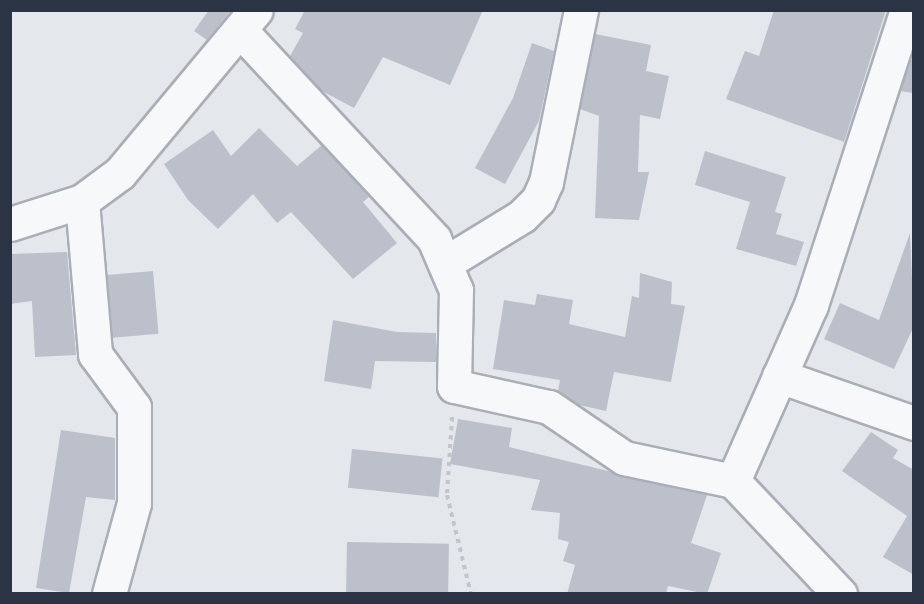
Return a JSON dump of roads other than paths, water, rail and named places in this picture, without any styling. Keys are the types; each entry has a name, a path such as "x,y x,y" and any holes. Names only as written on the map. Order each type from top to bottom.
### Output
{"street":[{"path":"447,262 522,216 538,200 546,182 581,10"},
{"path":"733,481 811,305 907,10"},
{"path":"10,224 82,201 120,173 248,20 434,238 447,262 456,290 454,386 549,407 624,458 733,481 840,594"},
{"path":"82,201 95,354 134,407 134,503 109,594"},
{"path":"779,376 914,423"}]}
